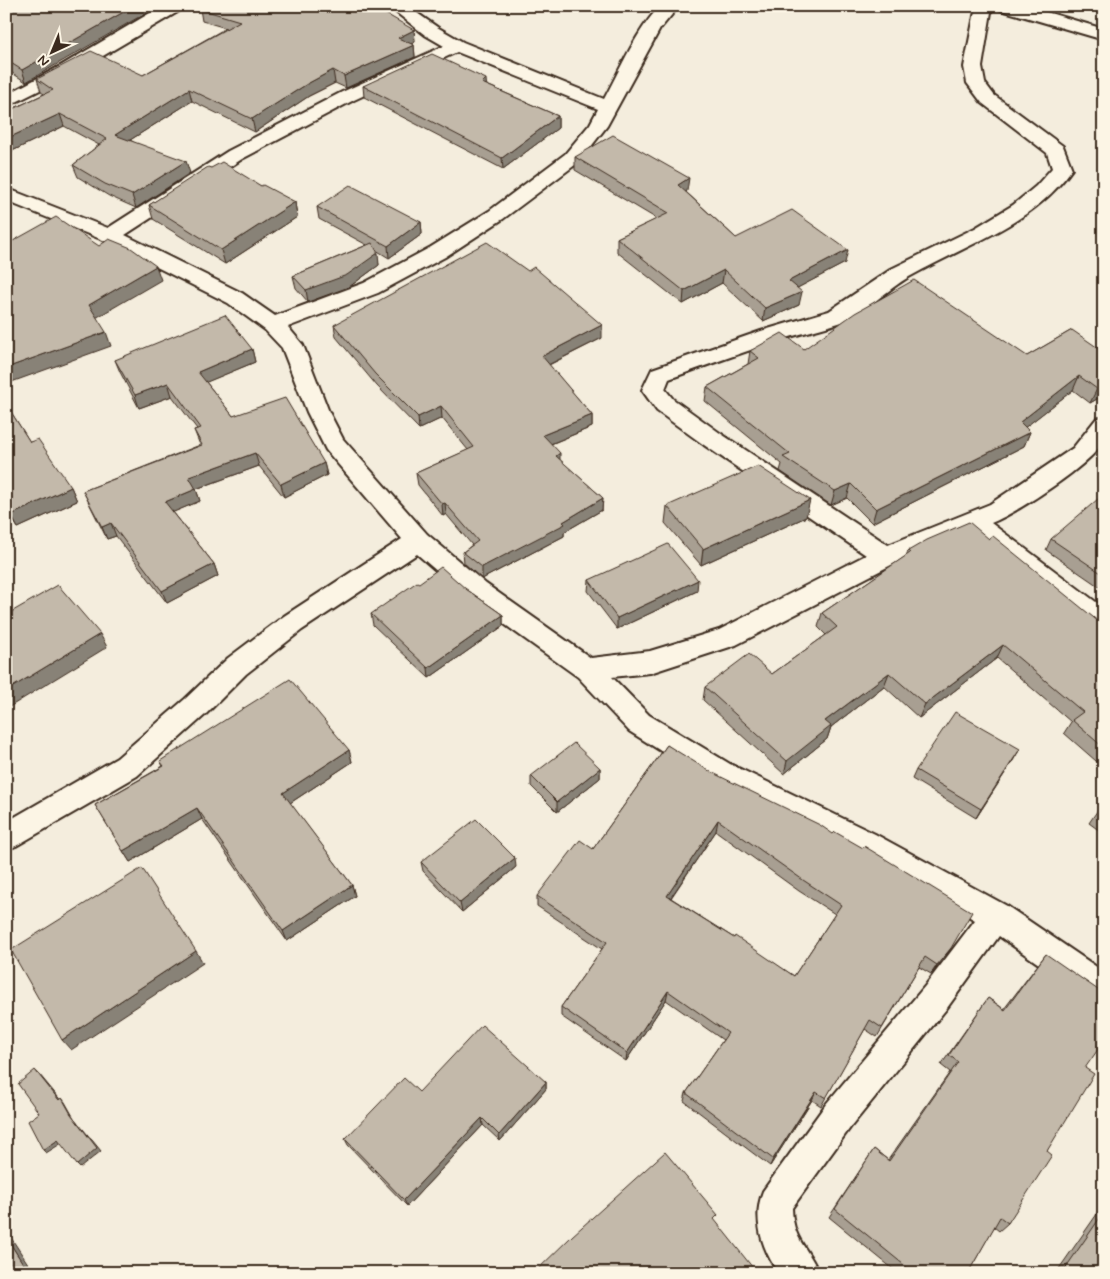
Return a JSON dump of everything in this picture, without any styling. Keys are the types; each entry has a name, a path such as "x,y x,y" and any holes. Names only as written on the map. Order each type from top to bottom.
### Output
{"street":[{"path":"6,102 68,69 175,6"},
{"path":"396,6 431,31 458,46 609,107"},
{"path":"273,324 371,288 438,252 488,220 572,158 598,126 652,28 671,6"},
{"path":"886,556 712,439 665,405 653,390 660,374 769,336 836,316 900,273 982,232 1020,209 1043,190 1062,169 1056,150 988,99 976,83 973,67 984,6"},
{"path":"1007,6 1104,35"},
{"path":"110,236 235,155 348,96 458,46"},
{"path":"6,194 110,236 236,298 273,324 292,345 318,412 334,444 418,541 477,591 587,669 639,723 720,773 865,843 996,916 1104,991"},
{"path":"587,669 650,662 727,638 886,556 1000,510 1081,454 1104,425"},
{"path":"970,521 1104,622"},
{"path":"6,837 127,767 238,666 293,623 418,541"},
{"path":"801,1273 784,1250 775,1223 775,1204 838,1116 936,997 996,916"}],"building":[{"path":"6,6 134,6 22,70 6,60"},
{"path":"204,6 372,6 414,30 398,38 414,45 344,76 333,70 252,119 189,89 115,135 186,161 132,195 105,184 73,165 107,139 60,114 6,139 6,112 53,90 37,79 91,51 143,75 240,21 200,9"},
{"path":"432,54 486,79 482,83 558,116 502,158 363,86"},
{"path":"613,135 689,178 678,185 736,238 792,210 848,250 789,281 802,292 765,308 724,270 684,291 617,238 669,213 575,157"},
{"path":"222,162 261,186 263,185 295,202 221,250 149,205 208,167 211,168"},
{"path":"350,185 421,222 388,246 317,207"},
{"path":"56,217 99,246 109,239 131,248 156,266 89,305 106,332 6,368 6,236 13,241"},
{"path":"487,242 528,271 534,267 602,325 542,356 592,415 543,435 560,453 556,456 603,498 563,522 565,524 482,567 463,552 478,541 445,503 442,504 416,473 474,447 441,406 418,417 375,374 334,325"},
{"path":"372,243 378,253 347,275 306,290 293,276"},
{"path":"914,280 1027,356 1072,330 1104,352 1104,385 1097,389 1079,376 1020,422 1030,432 876,509 851,484 835,491 783,457 790,454 707,387 759,358 750,351 782,333 804,349 855,313"},
{"path":"225,315 252,349 198,372 233,416 285,398 324,463 281,484 255,453 189,477 196,489 165,502 214,564 162,591 111,523 102,527 83,491 202,445 194,430 201,428 168,383 135,395 115,360"},
{"path":"6,404 30,442 38,439 71,487 11,515 6,507"},
{"path":"758,466 810,500 703,549 667,506"},
{"path":"1098,499 1104,503 1104,575 1051,539"},
{"path":"969,522 989,539 993,536 1104,626 1104,748 1072,720 1083,712 1003,645 925,704 889,673 825,721 831,726 787,761 705,687 749,654 772,674 837,627 822,613 910,553 908,551 927,540"},
{"path":"668,544 698,580 617,618 589,580"},
{"path":"441,567 466,589 503,615 428,668 371,614"},
{"path":"58,585 100,634 6,691 6,615"},
{"path":"290,679 349,750 283,793 352,885 283,931 197,808 123,851 95,805 164,766 160,761"},
{"path":"955,712 1020,749 981,809 916,770"},
{"path":"574,743 600,768 557,802 531,776"},
{"path":"667,745 711,772 820,825 833,834 835,832 863,848 864,846 972,912 951,948 937,965 925,957 882,1028 870,1020 826,1098 816,1092 773,1159 686,1093 728,1033 668,991 627,1053 561,1007 607,942 537,896 580,840 593,849","holes":["718,820 841,905 794,976 735,936 734,938 667,896"]},
{"path":"1104,801 1104,816 1097,811"},
{"path":"476,819 515,858 460,903 421,862"},
{"path":"142,868 196,951 62,1040 11,950"},
{"path":"1046,954 1104,994 1104,1041 1085,1068 1094,1074 1047,1151 1052,1155 1008,1223 1000,1217 968,1273 914,1273 835,1209 874,1149 889,1161 958,1062 949,1055 988,998 1005,1010"},
{"path":"482,1025 546,1082 499,1135 482,1118 404,1200 345,1139 404,1078 419,1092"},
{"path":"35,1070 59,1100 62,1098 71,1114 97,1148 77,1165 58,1140 43,1150 28,1121 39,1113 18,1084"},
{"path":"665,1152 718,1215 714,1219 757,1273 534,1273 572,1236"},
{"path":"1104,1212 1104,1273 1062,1273"},
{"path":"6,1237 29,1273 6,1273"}]}
